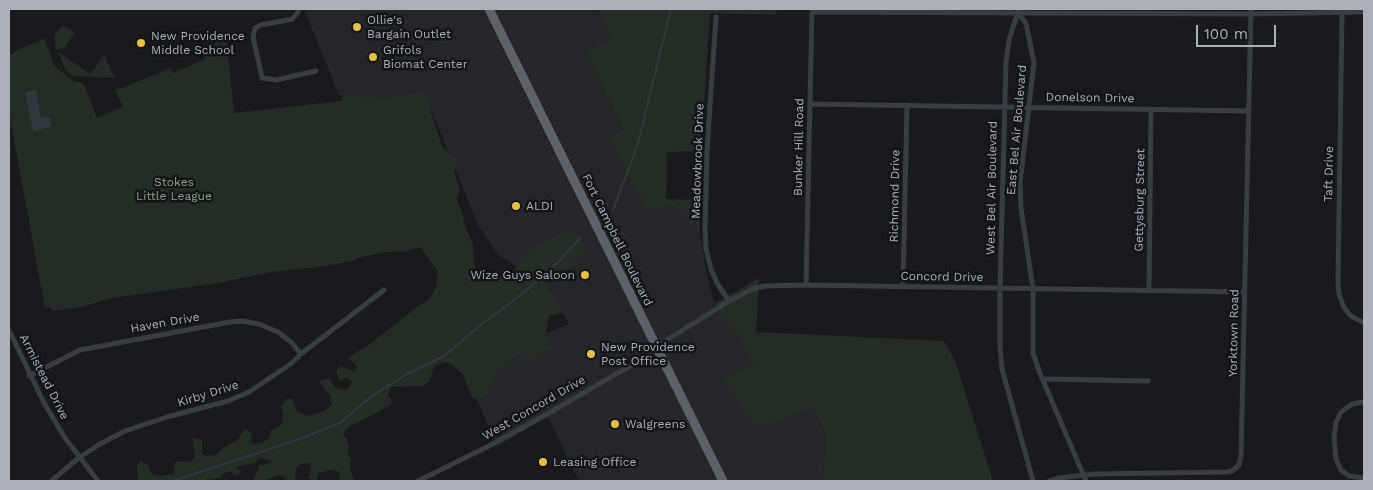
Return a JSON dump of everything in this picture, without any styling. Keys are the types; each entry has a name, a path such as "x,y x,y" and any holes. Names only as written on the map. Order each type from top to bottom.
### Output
{"highway":[{"name":"Fort Campbell Boulevard","path":"490,9 723,481"}],"street":[{"path":"299,9 292,19 255,28 253,37 262,78 276,80 316,71"},
{"path":"812,10 1364,12"},
{"name":"Bunker Hill Road","path":"806,285 812,10"},
{"name":"West Bel Air Boulevard","path":"1019,11 1010,40 1006,62 1000,288 1002,369 1033,481"},
{"name":"East Bel Air Boulevard","path":"1019,11 1026,23 1033,56 1020,194 1033,289 1033,353 1086,481"},
{"name":"Yorktown Road","path":"1049,481 1084,474 1217,473 1232,471 1238,465 1241,456 1251,11"},
{"name":"Taft Drive","path":"1342,13 1338,282 1340,300 1344,308 1351,316 1364,323"},
{"name":"Meadowbrook Drive","path":"716,17 707,151 705,229 706,249 711,269 717,283 729,301"},
{"name":"Donelson Drive","path":"810,104 1249,111"},
{"name":"Richmond Drive","path":"903,286 907,105"},
{"name":"Gettysburg Street","path":"1149,291 1151,109"},
{"name":"Concord Drive","path":"657,348 729,301 752,289 765,286 903,286 1244,292"},
{"name":"Kirby Drive","path":"51,481 100,444 125,431 167,417 228,401 249,392 292,363 384,290"},
{"name":"Haven Drive","path":"29,376 80,350 230,322 243,321 259,324 278,332 292,343 301,354"},
{"name":"Armistead Drive","path":"9,330 29,376 58,427 98,481"},
{"name":"West Concord Drive","path":"418,481 474,454 549,413 609,376 645,357 657,348"},
{"path":"1043,379 1148,380"},
{"path":"1364,402 1352,404 1341,412 1336,422 1334,437 1336,459 1341,470 1349,476 1364,478"}],"shaded area":[{"path":"304,9 601,9 598,10 611,38 585,52 623,130 608,138 647,211 675,206 700,234 714,304 720,315 740,339 753,364 723,379 813,408 826,437 823,475 819,481 579,481 548,417 497,446 471,386 548,333 569,324 550,288 498,255 478,225 424,92 406,99 339,95"},
{"path":"36,90 41,118 49,117 51,127 33,131 25,92"}],"green space":[{"path":"777,9 776,15 710,13 701,151 667,152 666,199 699,200 700,234 675,206 647,211 608,138 623,129 585,52 611,38 598,10"},
{"path":"63,25 75,33 64,48 56,50 54,35"},
{"name":"Stokes Little League","path":"221,35 226,35 234,113 342,101 342,95 389,98 424,91 431,95 429,103 431,113 442,146 453,157 459,159 454,171 460,189 456,198 473,244 474,264 476,270 481,275 507,276 534,245 560,234 575,232 587,250 569,268 550,273 548,277 548,287 566,315 561,313 549,316 546,334 551,348 530,363 524,360 521,354 508,362 503,368 497,369 488,393 478,399 472,397 462,373 450,363 445,362 434,366 430,381 423,386 392,387 389,390 388,396 391,398 392,403 389,406 351,426 343,434 347,439 349,447 347,452 351,460 350,467 354,481 340,481 339,472 329,470 318,474 317,481 313,481 309,478 310,463 301,464 297,467 296,481 285,481 285,478 280,475 263,481 253,481 259,466 272,461 260,457 254,463 235,467 242,472 237,476 231,472 226,472 220,478 199,481 137,481 137,466 140,461 148,465 152,474 160,476 174,474 175,462 186,461 190,463 195,457 192,438 202,439 202,454 207,456 215,455 238,440 245,428 252,434 251,440 253,444 261,443 270,438 271,430 282,424 283,415 281,407 286,399 292,399 296,410 308,416 322,412 332,405 330,396 319,381 330,379 335,388 347,390 352,382 347,377 340,381 336,372 340,366 355,372 357,365 348,359 430,298 436,287 438,272 420,247 403,252 380,253 357,258 353,261 318,267 271,272 218,283 112,298 82,307 52,311 50,307 45,308 9,113 9,55 44,38 54,65 75,82 80,82 85,87 97,118 123,107 115,89 123,88 170,68 173,73 205,59 203,54 213,47"},
{"path":"57,51 90,74 104,55 115,78 72,76 66,70"},
{"path":"759,278 756,332 944,341 955,360 993,481 819,481 823,475 826,437 813,408 756,428 723,378 753,364 740,339 720,315 714,304"}],"waterway":[{"path":"613,210 637,147 671,9"},
{"path":"173,481 297,440 340,423 372,396 407,374 444,356 526,291 561,259 580,238"}],"place":[{"name":"Ollie's Bargain Outlet","path":"357,27"},
{"name":"New Providence Middle School","path":"141,43"},
{"name":"Grifols Biomat Center","path":"373,57"},
{"name":"ALDI","path":"516,206"},
{"name":"Wize Guys Saloon","path":"585,275"},
{"name":"New Providence Post Office","path":"591,354"},
{"name":"Walgreens","path":"615,424"},
{"name":"Leasing Office","path":"543,462"}]}
